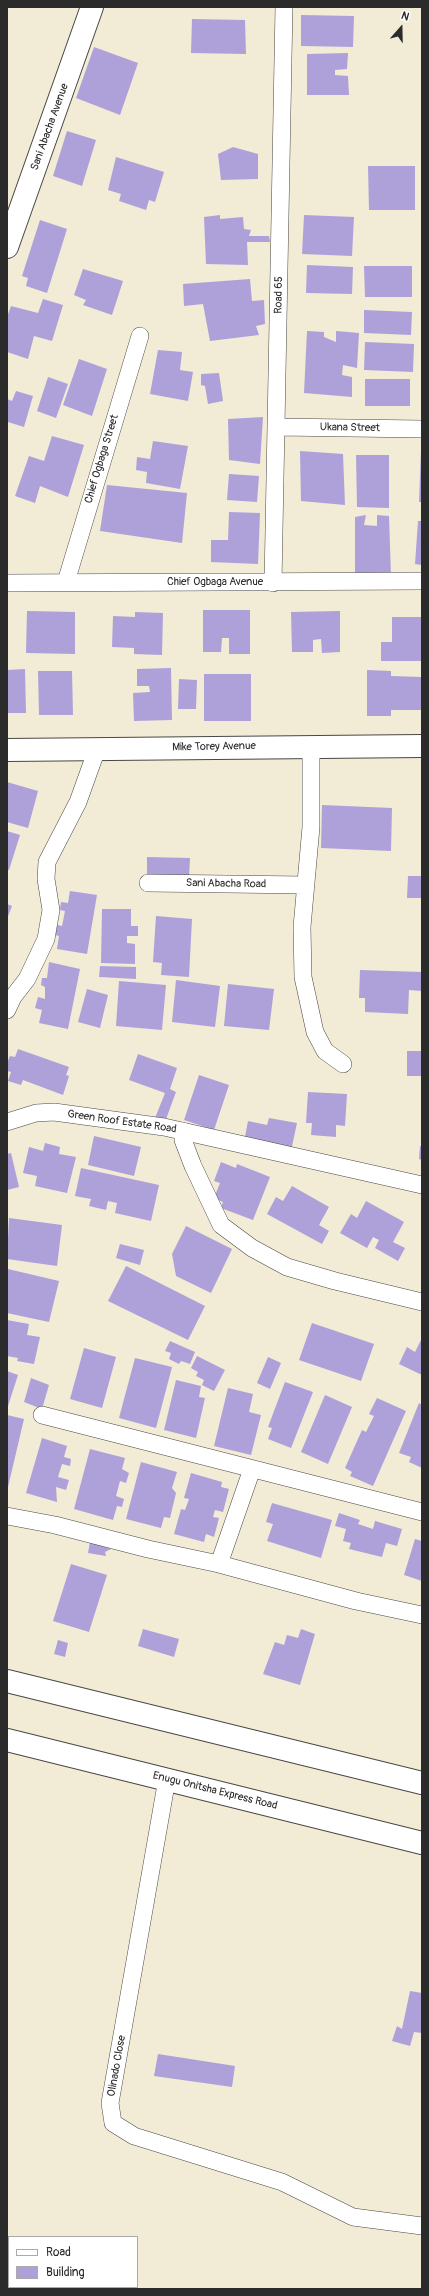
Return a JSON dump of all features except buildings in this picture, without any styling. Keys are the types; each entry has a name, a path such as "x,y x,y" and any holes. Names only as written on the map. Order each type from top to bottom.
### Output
{"main road":[{"name":"Sani Abacha Avenue","path":"7,247 92,7"},
{"name":"Mike Torey Avenue","path":"7,750 311,745 422,746"},
{"path":"7,1681 422,1783"},
{"name":"Enugu Onitsha Express Road","path":"7,1740 422,1843"}],"street":[{"name":"Road 65","path":"273,583 284,7"},
{"name":"Chief Ogbaga Street","path":"66,582 140,336"},
{"name":"Ukana Street","path":"277,427 422,428"},
{"name":"Chief Ogbaga Avenue","path":"7,583 273,583 422,581"},
{"path":"311,745 311,827 302,927 303,976 315,1032 325,1051 343,1064"},
{"path":"7,1010 13,997 26,979 46,940 51,910 46,879 47,862 78,802 97,749"},
{"name":"Sani Abacha Road","path":"148,883 305,885"},
{"name":"Green Roof Estate Road","path":"7,1122 36,1113 54,1112 183,1131 183,1140 193,1166 220,1225 252,1248 287,1267 335,1281 422,1302"},
{"path":"183,1131 422,1184"},
{"path":"42,1415 422,1512"},
{"path":"219,1564 252,1469"},
{"path":"7,1516 55,1525 148,1549 219,1564 356,1600 422,1615"},
{"name":"Olinado Close","path":"167,1779 110,2103 113,2123 134,2136 282,2182 353,2217 422,2226"}]}
